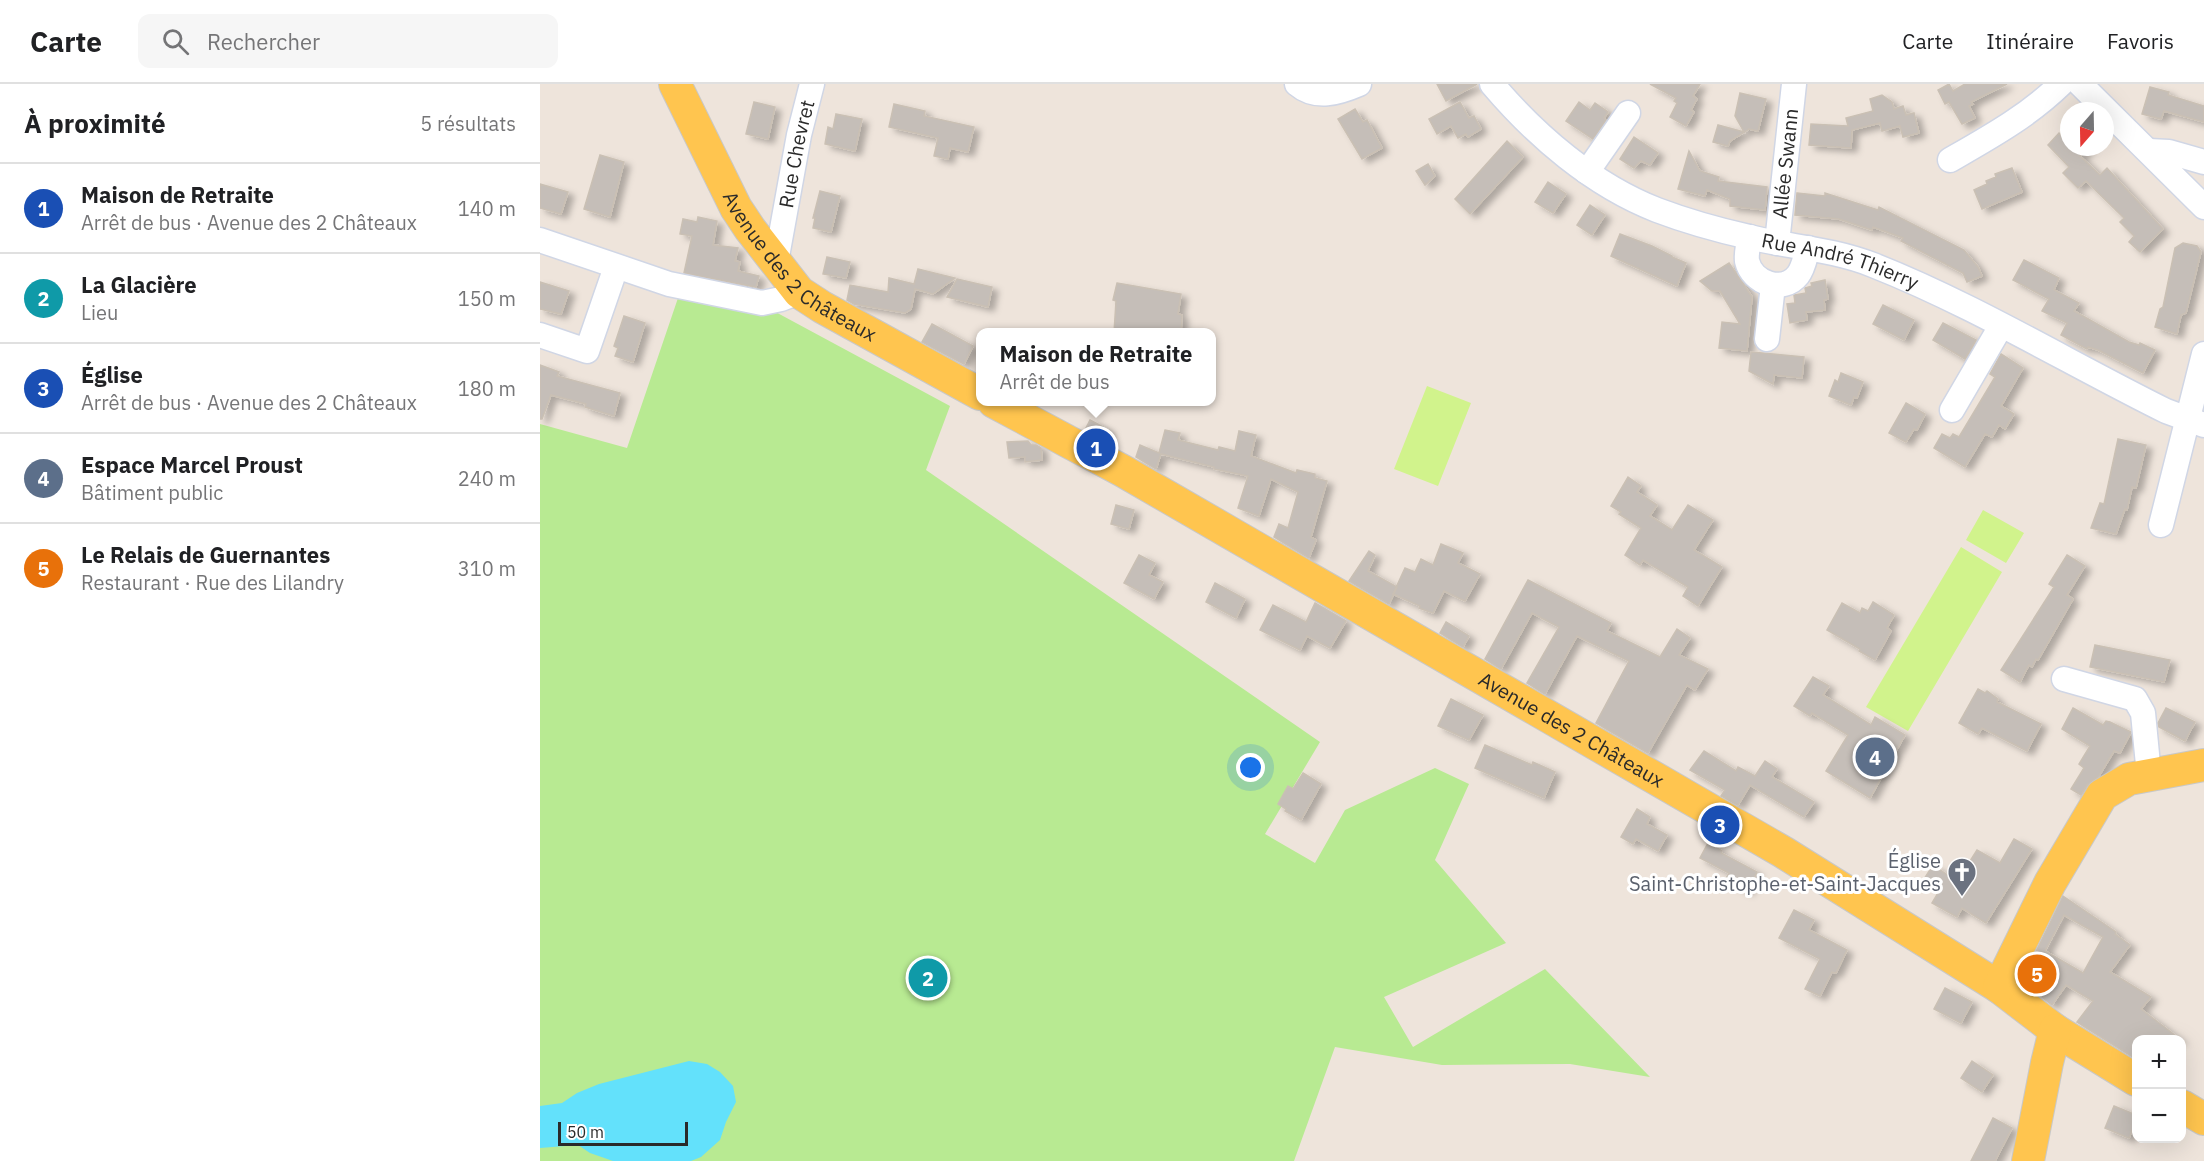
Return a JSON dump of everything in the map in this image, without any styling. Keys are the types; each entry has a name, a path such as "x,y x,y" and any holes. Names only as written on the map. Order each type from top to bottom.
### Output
{"main road":[{"name":"Avenue des 2 Châteaux","path":"675,84 736,208 799,292 822,307 976,391"},
{"name":"Avenue des 2 Châteaux","path":"1001,406 1123,471 1783,852 1999,987 2055,1030 2132,1078"},
{"path":"1999,987 2050,884 2102,795 2129,779 2204,765"},
{"path":"2028,1161 2055,1030"},
{"path":"2186,1109 2204,1119"}],"street":[{"name":"Rue Chevret","path":"776,262 799,135 812,84"},
{"path":"1297,84 1317,94 1338,93 1359,84"},
{"name":"Rue André Thierry","path":"1492,84 1513,109 1587,172 1656,210 1750,237 1869,263 1918,283 2120,388 2196,423"},
{"name":"Allée Swann","path":"1777,243 1794,84"},
{"path":"1950,160 2007,127 2042,102 2061,84"},
{"path":"2080,84 2204,207"},
{"path":"1587,172 1628,113"},
{"path":"2149,151 2169,152 2204,162"},
{"path":"1750,237 1747,261 1757,279 1773,285 1792,281 1798,275 1803,267 1808,248"},
{"path":"540,240 669,284 762,303 799,292"},
{"path":"540,335 587,351 616,267"},
{"path":"1767,339 1773,285"},
{"path":"1952,410 2001,326"},
{"path":"2162,525 2196,423 2204,354"},
{"path":"2064,679 2135,699 2143,713 2149,775"}],"green space":[{"path":"678,298 770,309 950,406 926,470 1320,742 1265,834 1315,863 1345,810 1435,768 1469,784 1435,860 1506,943 1384,997 1413,1047 1545,969 1650,1077 1570,1064 1442,1065 1335,1047 1294,1161 540,1161 540,424 627,448"},
{"path":"1427,386 1471,403 1438,486 1394,469"},
{"path":"1983,510 2024,533 2006,563 1966,540"},
{"path":"1961,547 2002,572 1908,731 1866,707"}],"water":[{"path":"689,1061 707,1064 720,1072 733,1086 736,1102 720,1140 701,1157 691,1161 613,1161 590,1153 578,1145 540,1148 540,1106 562,1103 577,1093 599,1084"}],"building":[{"path":"1437,84 1477,84 1446,101"},
{"path":"1650,84 1700,84 1693,96 1697,99 1691,110 1694,112 1686,126 1670,117 1677,103 1674,101 1676,98"},
{"path":"1949,84 1953,91 1965,84 2007,84 1971,102 1973,104 1969,106 1975,118 1962,124 1949,102 1945,104 1938,90"},
{"path":"2150,87 2204,106 2204,122 2164,111 2161,119 2142,114"},
{"path":"1740,93 1766,99 1758,131 1749,129 1730,141 1728,146 1713,142 1718,125 1744,132 1735,116"},
{"path":"1882,95 1892,102 1894,109 1903,106 1906,115 1914,113 1919,133 1903,137 1900,126 1882,131 1880,123 1852,130 1851,148 1809,145 1811,124 1848,126 1846,118 1873,111 1870,99"},
{"path":"754,102 775,107 768,139 746,134"},
{"path":"1460,102 1469,118 1474,116 1481,129 1468,137 1466,134 1458,138 1451,126 1437,134 1429,119"},
{"path":"1579,102 1590,110 1595,103 1608,112 1604,118 1606,120 1593,139 1566,121"},
{"path":"894,104 925,111 924,116 974,127 968,152 950,148 948,159 934,156 938,138 889,127"},
{"path":"1355,109 1363,122 1367,120 1382,148 1362,159 1338,119"},
{"path":"836,114 862,119 855,151 825,144 828,127 833,129"},
{"path":"2059,133 2060,156 2080,156 2100,175 2107,168 2163,229 2140,252 2129,242 2134,236 2120,222 2124,218 2086,181 2078,188 2063,173 2069,167 2048,145"},
{"path":"1634,137 1658,153 1650,165 1641,161 1634,168 1620,159"},
{"path":"1507,141 1523,157 1470,214 1455,199"},
{"path":"1689,151 1700,171 1719,177 1718,181 1767,187 1765,210 1730,206 1730,199 1707,190 1705,196 1678,189"},
{"path":"600,155 624,162 610,217 584,209"},
{"path":"1428,164 1435,176 1425,185 1416,171"},
{"path":"2012,168 2022,192 1982,209 1974,190 1987,184 1986,181 1996,177 1995,174"},
{"path":"1548,182 1566,194 1553,213 1535,202"},
{"path":"540,184 568,192 561,214 540,208"},
{"path":"820,191 840,196 831,232 813,228 815,218 813,218"},
{"path":"1797,193 1825,196 1825,193 1878,210 1879,207 1964,250 1978,267 1982,276 1967,282 1963,273 1901,241 1903,238 1873,227 1872,230 1839,219 1795,215"},
{"path":"1590,205 1605,215 1592,235 1577,225"},
{"path":"698,217 717,221 713,245 738,248 735,261 740,262 738,271 759,276 756,287 684,273 692,236 680,234 683,219 697,222"},
{"path":"1620,234 1652,246 1686,263 1677,286 1611,256"},
{"path":"2183,243 2197,246 2201,252 2186,313 2181,315 2177,334 2155,327 2160,309 2163,307 2175,248"},
{"path":"827,257 850,262 846,278 823,274"},
{"path":"2024,260 2059,278 2054,290 2079,303 2074,311 2129,342 2139,345 2140,343 2155,350 2143,373 2098,350 2088,347 2087,349 2061,335 2067,323 2042,311 2049,299 2013,280"},
{"path":"1729,263 1752,297 1747,351 1719,348 1722,322 1740,324 1720,291 1712,291 1700,281"},
{"path":"918,269 955,278 933,294 915,289 911,309 905,313 854,304 847,300 850,285 888,292 889,278 914,284"},
{"path":"957,279 992,287 988,307 947,297"},
{"path":"1825,280 1828,299 1824,300 1825,310 1806,312 1807,320 1790,323 1787,304 1795,303 1794,295 1806,293 1805,288 1812,286 1811,283"},
{"path":"540,282 569,291 561,314 540,309"},
{"path":"1117,283 1181,294 1178,314 1182,315 1181,328 1114,328 1116,301 1113,300"},
{"path":"1883,305 1914,320 1904,340 1873,324"},
{"path":"624,316 645,323 633,362 615,356 618,348 614,346"},
{"path":"1943,323 1976,340 1965,359 1933,340"},
{"path":"932,324 973,346 964,364 922,342"},
{"path":"1751,352 1804,357 1802,378 1774,375 1773,384 1749,371"},
{"path":"2001,354 2023,368 2001,406 2014,414 2005,429 1999,425 1992,437 1985,434 1965,467 1934,448 1942,434 1950,438 1953,434 1959,437 1995,377 1990,374"},
{"path":"540,365 559,372 557,376 620,393 614,416 585,407 586,404 551,395 542,419 540,419"},
{"path":"1841,373 1863,382 1857,398 1854,397 1851,405 1829,396 1835,380 1838,382"},
{"path":"1906,403 1925,414 1917,430 1914,429 1906,442 1889,433"},
{"path":"1090,420 1109,430 1104,440 1085,430"},
{"path":"1165,430 1180,433 1178,440 1218,450 1219,447 1235,451 1239,431 1256,435 1251,456 1296,473 1297,470 1315,474 1315,478 1327,481 1311,537 1316,540 1309,558 1274,537 1279,524 1288,528 1298,492 1271,479 1259,516 1238,508 1248,476 1161,454 1156,469 1136,457 1140,445 1159,453"},
{"path":"2118,439 2146,445 2136,488 2132,487 2127,510 2125,509 2116,534 2091,528 2100,503 2104,504"},
{"path":"1028,441 1031,445 1041,448 1042,460 1025,462 1025,457 1009,458 1007,442"},
{"path":"1628,477 1641,486 1637,492 1657,505 1650,516 1672,530 1688,505 1713,520 1694,550 1722,567 1698,606 1683,596 1688,587 1643,560 1640,565 1625,555 1641,528 1611,506"},
{"path":"1116,505 1134,510 1129,529 1111,524"},
{"path":"1441,544 1463,553 1458,563 1480,574 1465,601 1444,591 1433,613 1393,594 1405,568 1415,572 1421,559 1433,565"},
{"path":"1369,551 1375,555 1368,571 1397,587 1389,604 1349,581"},
{"path":"1139,555 1155,563 1149,575 1163,582 1154,599 1124,583"},
{"path":"2067,555 2085,566 2067,595 2073,599 2038,660 2036,659 2032,667 2029,665 2020,682 2001,670 2054,587 2049,584"},
{"path":"1528,580 1611,623 1607,631 1660,657 1677,629 1690,638 1679,655 1708,669 1695,690 1687,685 1648,753 1596,723 1629,661 1577,636 1545,694 1527,683 1559,627 1532,613 1501,669 1485,659"},
{"path":"1215,583 1245,599 1236,618 1206,602"},
{"path":"1873,602 1894,615 1887,628 1891,631 1875,660 1827,630 1842,603 1860,613 1862,608 1868,611"},
{"path":"1315,603 1346,621 1330,648 1307,636 1300,650 1260,630 1273,605 1306,622"},
{"path":"1446,622 1469,636 1463,647 1440,633"},
{"path":"2095,645 2170,660 2164,682 2090,667"},
{"path":"1813,677 1829,686 1823,695 1871,725 1875,717 1905,735 1870,798 1826,771 1848,735 1812,713 1810,716 1794,706"},
{"path":"1978,689 1985,693 1987,691 1998,699 1997,702 2041,724 2027,751 1982,728 1978,734 1959,723"},
{"path":"1451,699 1483,715 1469,740 1438,726"},
{"path":"2073,708 2103,725 2106,721 2110,722 2131,732 2120,753 2114,751 2099,776 2087,785 2081,795 2071,789 2084,768 2079,764 2090,746 2062,729"},
{"path":"2166,708 2195,722 2185,741 2159,727 2158,723"},
{"path":"1485,745 1555,772 1544,798 1475,768"},
{"path":"1704,751 1736,771 1738,767 1755,776 1765,761 1777,769 1772,777 1814,802 1804,817 1750,785 1738,805 1721,796 1725,790 1690,770"},
{"path":"1303,773 1321,784 1301,820 1278,804 1288,786 1293,789"},
{"path":"1637,809 1650,817 1647,824 1667,835 1658,851 1636,839 1633,844 1621,837"},
{"path":"2014,839 2032,849 1986,923 1962,908 1957,917 1932,903 1938,893 1924,879 1933,865 1949,876 1956,864 1965,869 1977,850 2000,863"},
{"path":"1708,843 1722,851 1721,853 1757,872 1747,891 1725,880 1729,873 1700,858"},
{"path":"2063,896 2116,932 2115,934 2130,945 2110,972 2151,997 2141,1009 2175,1035 2132,1035 2132,1056 2077,1022 2093,1001 2066,985 2052,1005 2028,986 2025,978","holes":["2064,915 2103,937 2083,973 2045,951"]},
{"path":"1794,910 1814,920 1809,930 1847,950 1836,973 1832,972 1820,996 1805,989 1820,959 1779,938"},
{"path":"1945,988 1972,1002 1961,1023 1934,1009"},
{"path":"1972,1061 1993,1075 1982,1092 1961,1078"},
{"path":"2114,1106 2132,1113 2132,1131 2129,1138 2105,1128"},
{"path":"1993,1118 2012,1128 1995,1161 1971,1161"}],"place":[{"name":"Maison de Retraite","path":"1096,448"},
{"name":"Espace Marcel Proust","path":"1875,757"},
{"name":"Église","path":"1720,825"},
{"name":"Église Saint-Christophe-et-Saint-Jacques","path":"1962,898"},
{"name":"Le Relais de Guernantes","path":"2037,974"},
{"name":"La Glacière","path":"928,978"}]}
